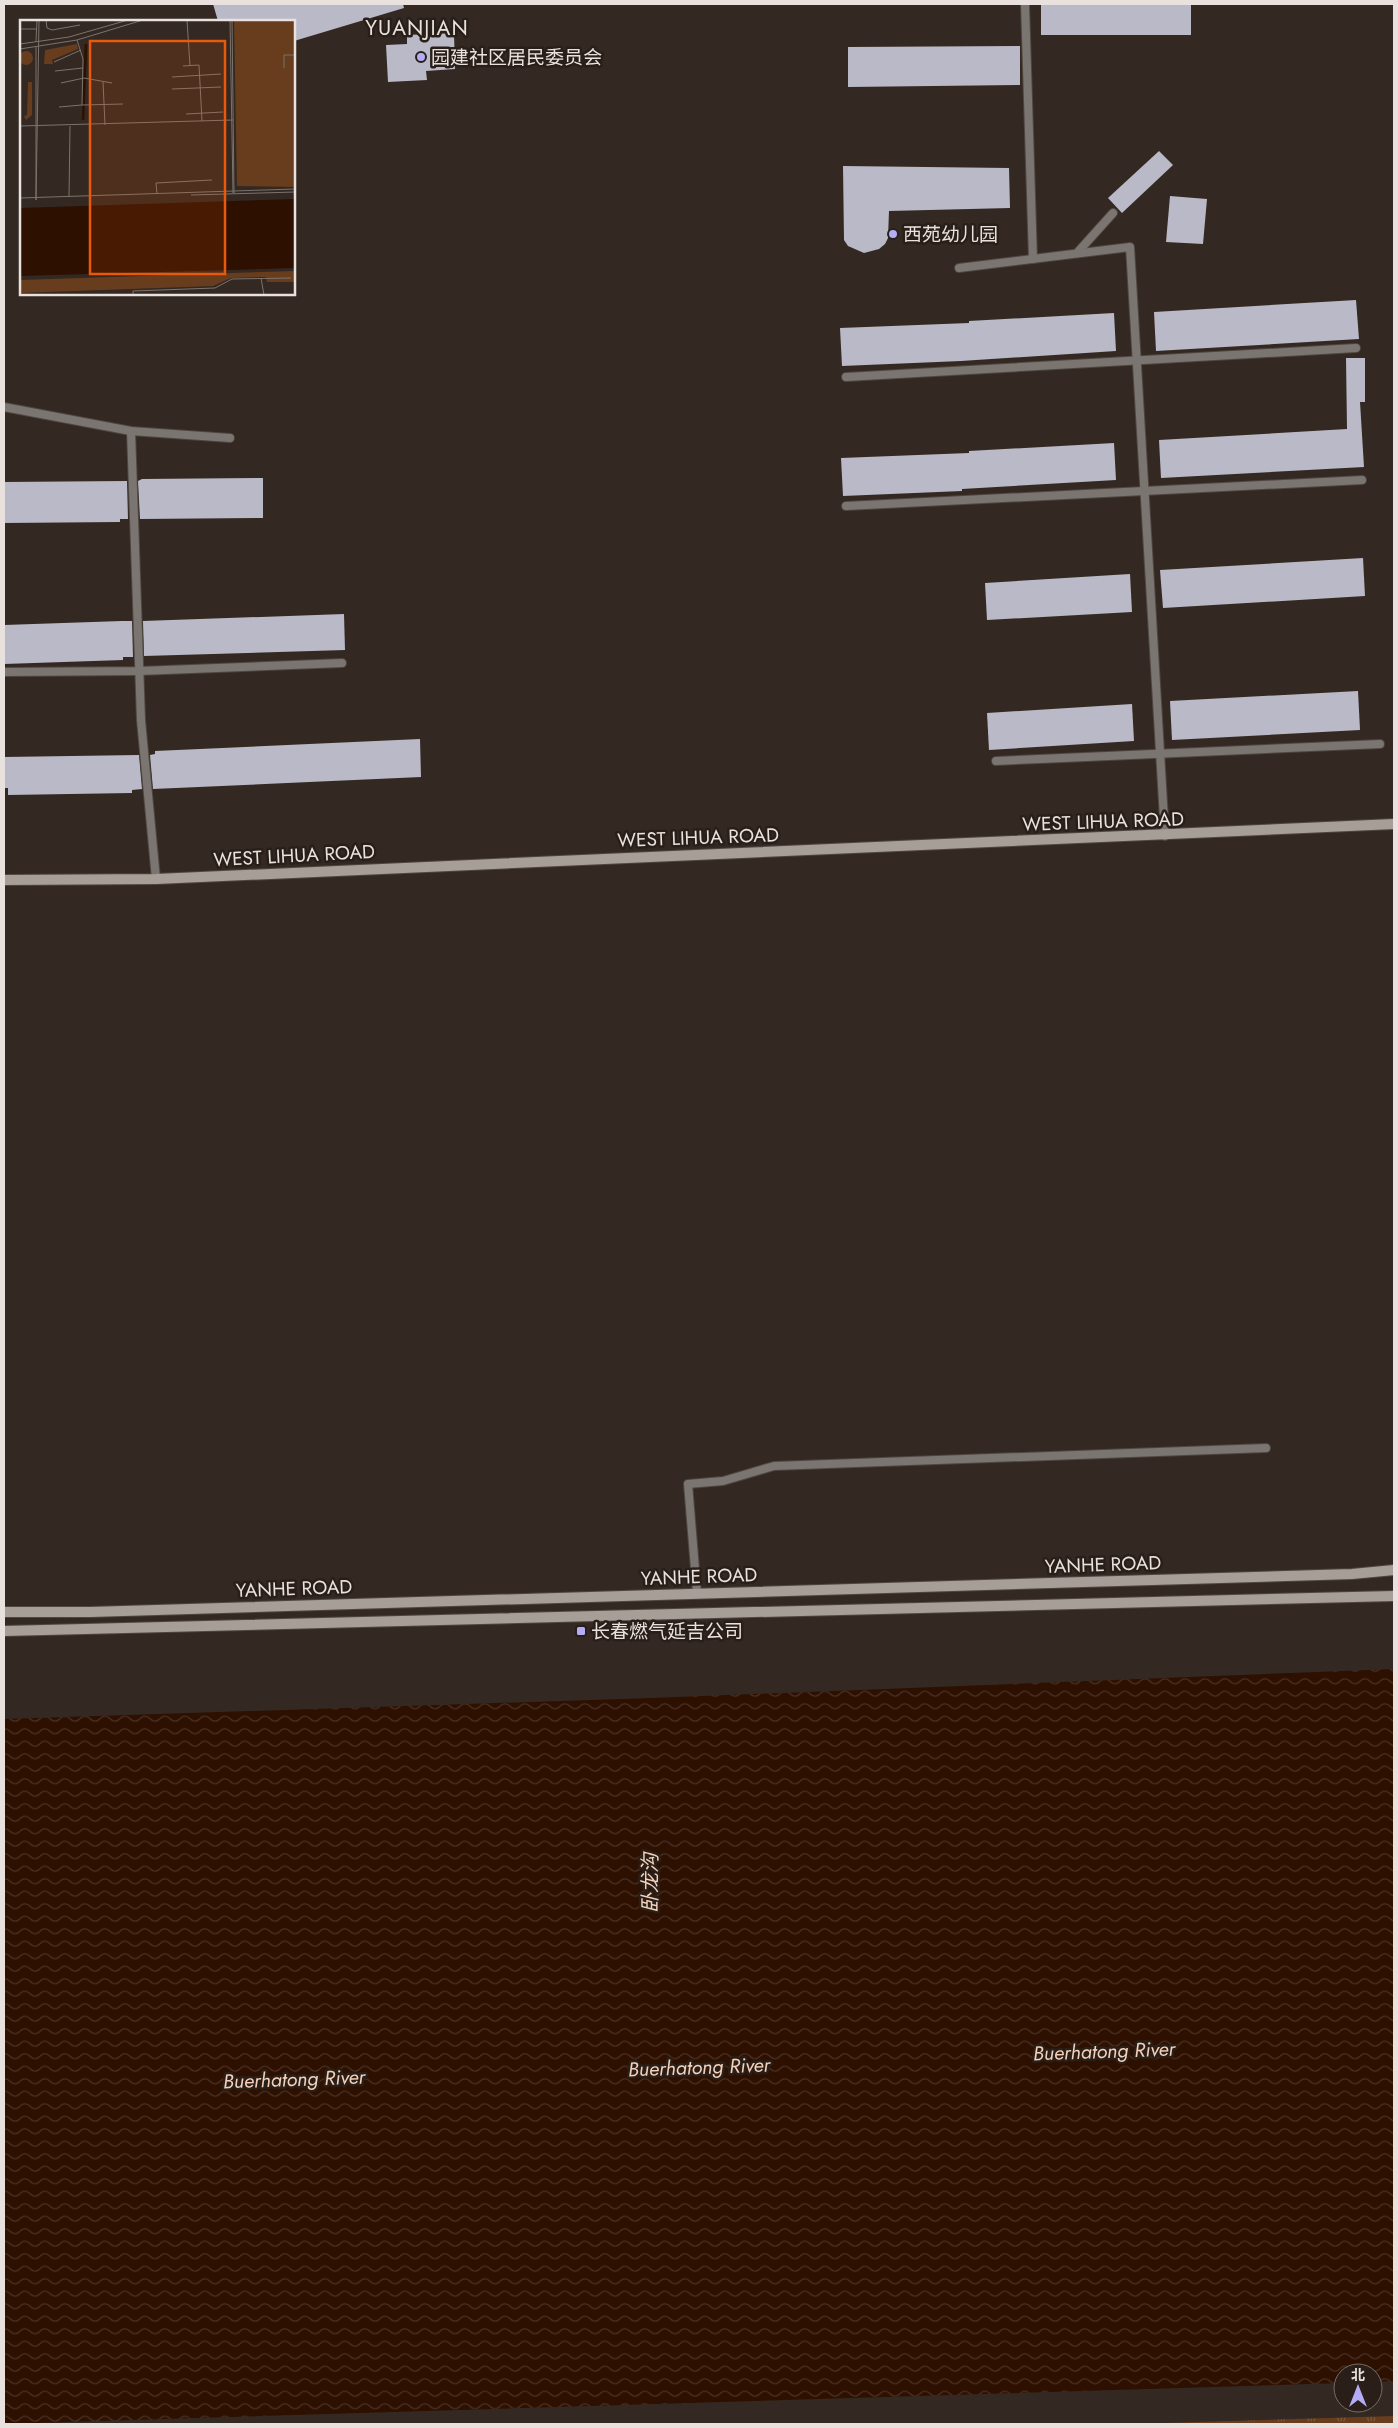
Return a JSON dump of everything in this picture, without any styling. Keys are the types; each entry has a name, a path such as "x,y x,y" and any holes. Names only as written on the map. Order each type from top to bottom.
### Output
{"main road":[{"name":"WEST LIHUA ROAD","path":"4,880 156,879 316,870 1165,836 1394,824"},
{"name":"YANHE ROAD","path":"4,1612 110,1611 1352,1574 1394,1570"},
{"name":"YANHE ROAD","path":"4,1631 1394,1596"}],"lane":[{"path":"1026,4 1033,259"},
{"path":"1077,253 1113,213"},
{"path":"959,268 1130,247 1165,836"},
{"path":"846,377 1356,348"},
{"path":"4,407 131,432 230,438"},
{"path":"131,432 141,720 156,879"},
{"path":"846,506 1362,480"},
{"path":"4,672 139,671 342,663"},
{"path":"996,762 1380,744"},
{"path":"697,1593 688,1484 723,1481 774,1466 1266,1448"}],"green space":[{"path":"1394,2416 1394,2424 1133,2424"}],"water":[{"path":"1394,1669 1394,2381 1383,2382 1383,2363 1333,2363 1333,2383 4,2424 4,1719 651,1698"}],"building":[{"path":"213,4 403,4 404,8 295,41 295,20 218,20"},
{"path":"1041,4 1191,4 1191,35 1041,35"},
{"name":"园建社区居民委员会","path":"454,33 455,69 426,71 427,80 388,82 386,45 407,44 407,35"},
{"path":"1020,46 1020,85 848,87 848,47"},
{"path":"1159,151 1173,165 1122,213 1108,198"},
{"path":"843,166 1009,168 1010,208 889,211 888,238 885,244 879,249 864,253 848,246 844,240"},
{"path":"1170,196 1207,199 1203,244 1166,242"},
{"path":"1356,300 1359,339 1156,351 1154,312"},
{"path":"1114,313 1116,351 961,361 842,366 840,328 969,323 969,321"},
{"path":"1346,358 1365,358 1365,402 1360,402 1364,467 1161,478 1159,440 1347,429"},
{"path":"1114,443 1116,480 962,489 962,491 843,496 841,458 969,453 969,451"},
{"path":"263,478 263,518 140,519 138,481 142,479"},
{"path":"127,481 128,519 120,519 120,522 4,523 4,482"},
{"path":"1363,558 1365,596 1163,608 1160,570"},
{"path":"1130,574 1132,612 987,620 985,583"},
{"path":"344,614 345,650 144,656 143,621"},
{"path":"132,621 133,657 123,657 123,660 4,664 4,625"},
{"path":"1358,691 1360,730 1172,740 1170,701"},
{"path":"1132,704 1134,741 989,750 987,713"},
{"path":"420,739 421,777 153,789 150,755 155,754 155,751"},
{"path":"139,755 142,789 132,790 132,793 8,795 8,788 4,788 4,757"}],"place":[{"name":"园建社区居民委员会","path":"421,57"},
{"name":"西苑幼儿园","path":"893,234"},
{"name":"长春燃气延吉公司","path":"581,1631"}],"district":[{"name":"YUANJIAN","path":"417,28"}],"water label":[{"name":"卧龙沟","path":"650,1883"},
{"name":"Buerhatong River","path":"1104,2051"},
{"name":"Buerhatong River","path":"699,2067"},
{"name":"Buerhatong River","path":"294,2079"}]}
